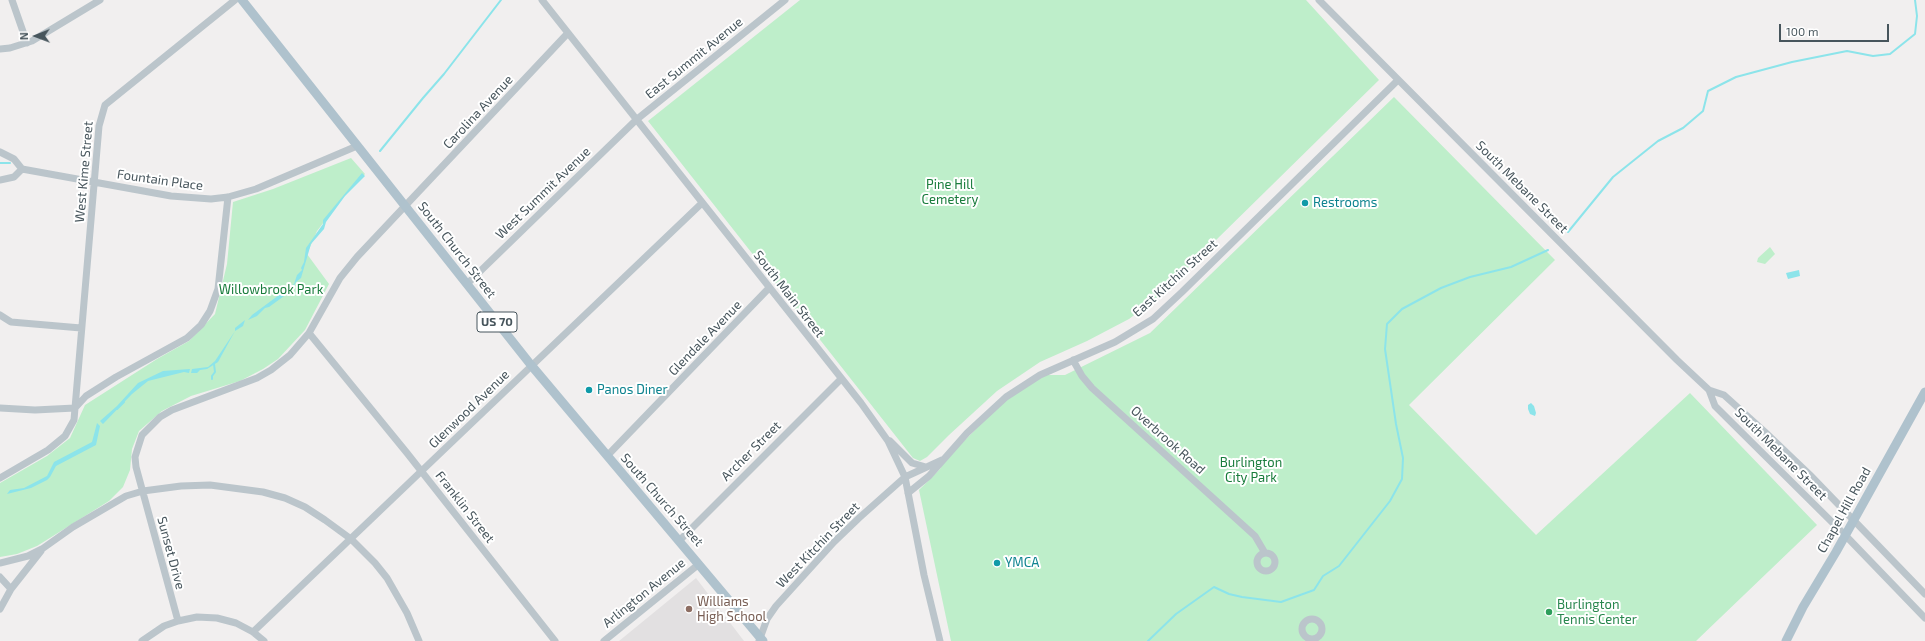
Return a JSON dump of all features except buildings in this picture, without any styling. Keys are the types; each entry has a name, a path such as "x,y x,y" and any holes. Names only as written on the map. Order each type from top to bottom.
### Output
{"main road":[{"name":"South Church Street","path":"242,0 531,365 680,540 761,640"},
{"name":"Chapel Hill Road","path":"1786,641 1803,607 1854,520 1925,392"}],"street":[{"path":"12,0 26,43"},
{"path":"0,49 26,43 100,0"},
{"name":"West Kime Street","path":"0,478 48,450 65,436 74,420 94,182 100,122 104,105 235,0"},
{"name":"South Main Street","path":"542,0 567,34 883,434 905,477 924,575 940,641"},
{"name":"East Summit Avenue","path":"636,120 785,0"},
{"name":"South Mebane Street","path":"1318,0 1677,360 1710,390 1724,394 1810,475 1925,594"},
{"name":"Carolina Avenue","path":"309,333 345,270 567,34"},
{"name":"East Kitchin Street","path":"908,493 929,476 967,433 1006,397 1040,375 1115,342 1153,319 1398,80"},
{"name":"West Summit Avenue","path":"467,284 636,120"},
{"name":"Fountain Place","path":"22,169 182,198 228,197 281,179 357,146"},
{"path":"0,152 14,159 22,169 14,177 0,180"},
{"path":"0,408 35,410 75,408 92,392 116,377 187,338 201,325 215,301 218,288 228,197"},
{"name":"Glenwood Avenue","path":"253,632 702,203"},
{"name":"Glendale Avenue","path":"607,456 769,288"},
{"path":"0,315 11,322 81,328"},
{"name":"Franklin Street","path":"309,333 556,641"},
{"name":"Sunset Drive","path":"178,621 136,467 135,457 142,435 160,417 192,402 225,391 261,376 290,355 309,333"},
{"name":"Overbrook Road","path":"1073,360 1082,376 1092,388 1255,536 1265,553"},
{"name":"Archer Street","path":"680,540 841,379"},
{"name":"South Mebane Street","path":"1710,390 1715,406 1845,535 1925,618"},
{"path":"883,434 912,462 926,467"},
{"name":"East Kitchin Street","path":"905,477 944,459"},
{"name":"West Kitchin Street","path":"761,640 767,619 776,606 858,518 905,477"},
{"path":"0,563 28,556 42,549 74,527 126,496 143,491 181,486 210,485 262,492 285,498 305,507 351,539 375,563 387,578 407,613 419,641"},
{"path":"0,609 11,589 42,549"},
{"name":"Arlington Avenue","path":"604,641 698,564"},
{"path":"0,577 11,589"},
{"path":"142,641 164,626 197,617 217,618 236,623 253,632 264,641"}],"shaded area":[{"name":"Williams High School","path":"696,578 744,641 619,641"}],"green space":[{"name":"Pine Hill Cemetery","path":"800,0 1306,0 1379,80 1160,295 1129,319 1087,341 1040,362 997,391 927,457 920,461 913,458 648,121"},
{"name":"Burlington City Park","path":"1394,97 1555,260 1409,405 1536,535 1690,393 1817,525 1696,641 951,641 919,490 940,469 944,461 1007,398 1040,375 1065,375 1150,333"},
{"name":"Willowbrook Park","path":"351,158 365,174 341,200 317,231 307,254 329,284 305,330 278,359 263,369 240,381 191,396 162,411 139,431 132,449 130,470 123,487 109,501 37,546 17,554 0,557 0,483 47,456 70,438 85,405 157,359 189,341 215,314 227,264 233,202 273,189"},
{"path":"1770,247 1775,254 1765,264 1757,262 1758,258"}],"water":[{"path":"362,173 365,176 345,196 326,222 324,229 311,244 301,278 296,282 291,291 269,307 265,308 257,316 248,320 252,315 294,284 297,275 302,270 301,268 304,262 306,248 323,224 323,220"},
{"path":"1799,270 1800,276 1788,279 1786,273"},
{"path":"245,320 243,326 235,331 235,328"},
{"path":"235,331 218,362 207,369 200,370 197,373 191,373 192,369 208,367 215,361"},
{"path":"190,369 189,373 184,372 148,381 132,394 103,424 100,421 117,406 138,383 163,371"},
{"path":"1531,403 1534,406 1536,413 1535,416 1530,414 1528,409 1528,405"},
{"path":"97,423 100,426 96,445 56,466 47,480 31,488 7,494 10,490 24,488 47,476 54,462 92,442"}],"waterway":[{"path":"380,151 444,74 501,0"},
{"path":"1568,232 1613,177 1658,141 1683,128 1703,111 1708,91 1736,77 1792,62 1847,51 1873,56 1890,54 1915,34 1917,16 1915,0"},
{"path":"0,163 10,163"},
{"path":"1148,641 1176,614 1214,587 1229,594 1242,597 1281,602 1314,590 1323,576 1339,566 1390,501 1402,479 1403,458 1396,424 1385,349 1387,324 1402,309 1441,288 1470,277 1511,267 1548,250"},
{"path":"212,379 215,372 214,364"},
{"path":"117,409 124,402"}],"place":[{"name":"Restrooms","path":"1305,203"},
{"name":"Panos Diner","path":"589,390"},
{"name":"YMCA","path":"997,563"},
{"name":"Williams High School","path":"689,609"},
{"name":"Burlington Tennis Center","path":"1549,612"}]}
